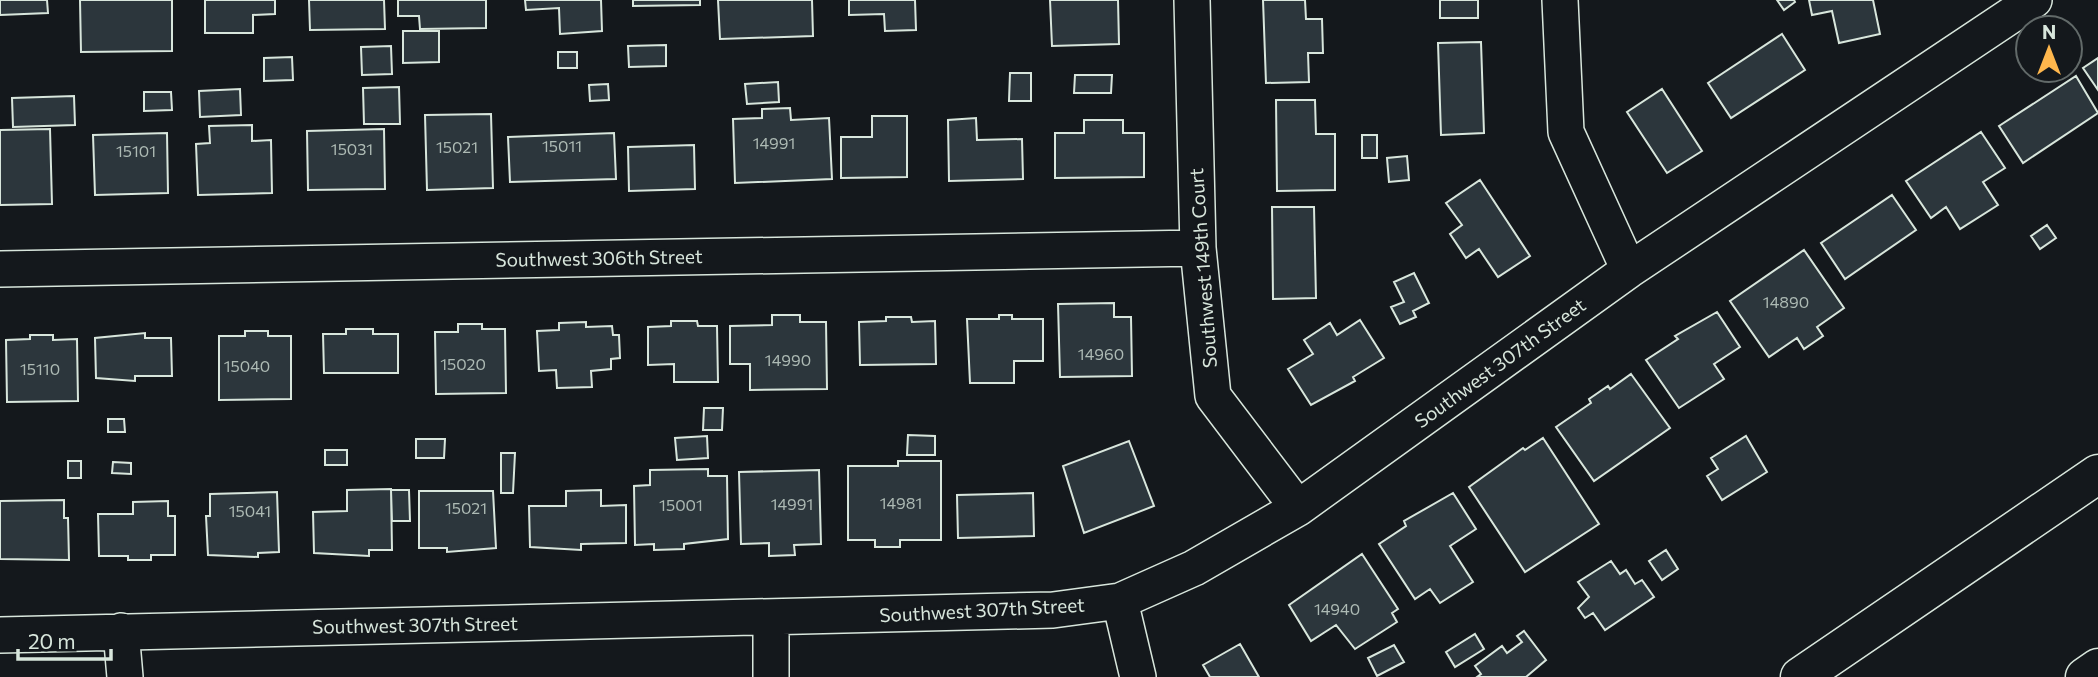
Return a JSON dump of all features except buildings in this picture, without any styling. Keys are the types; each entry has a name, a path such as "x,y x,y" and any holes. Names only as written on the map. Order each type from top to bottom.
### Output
{"highway":[{"path":"1800,677 2098,474"},
{"path":"2085,677 2098,668"}],"street":[{"name":"Southwest 149th Court","path":"1192,0 1198,248 1213,396 1298,508"},
{"path":"1560,0 1566,132 1629,270"},
{"name":"Southwest 307th Street","path":"0,635 1053,610 1120,601 1194,568 1298,508 1629,270 2020,4"},
{"name":"Southwest 306th Street","path":"0,269 1198,248"},
{"path":"1120,601 1138,677"},
{"path":"771,618 771,677"},
{"path":"121,631 125,677"}]}
